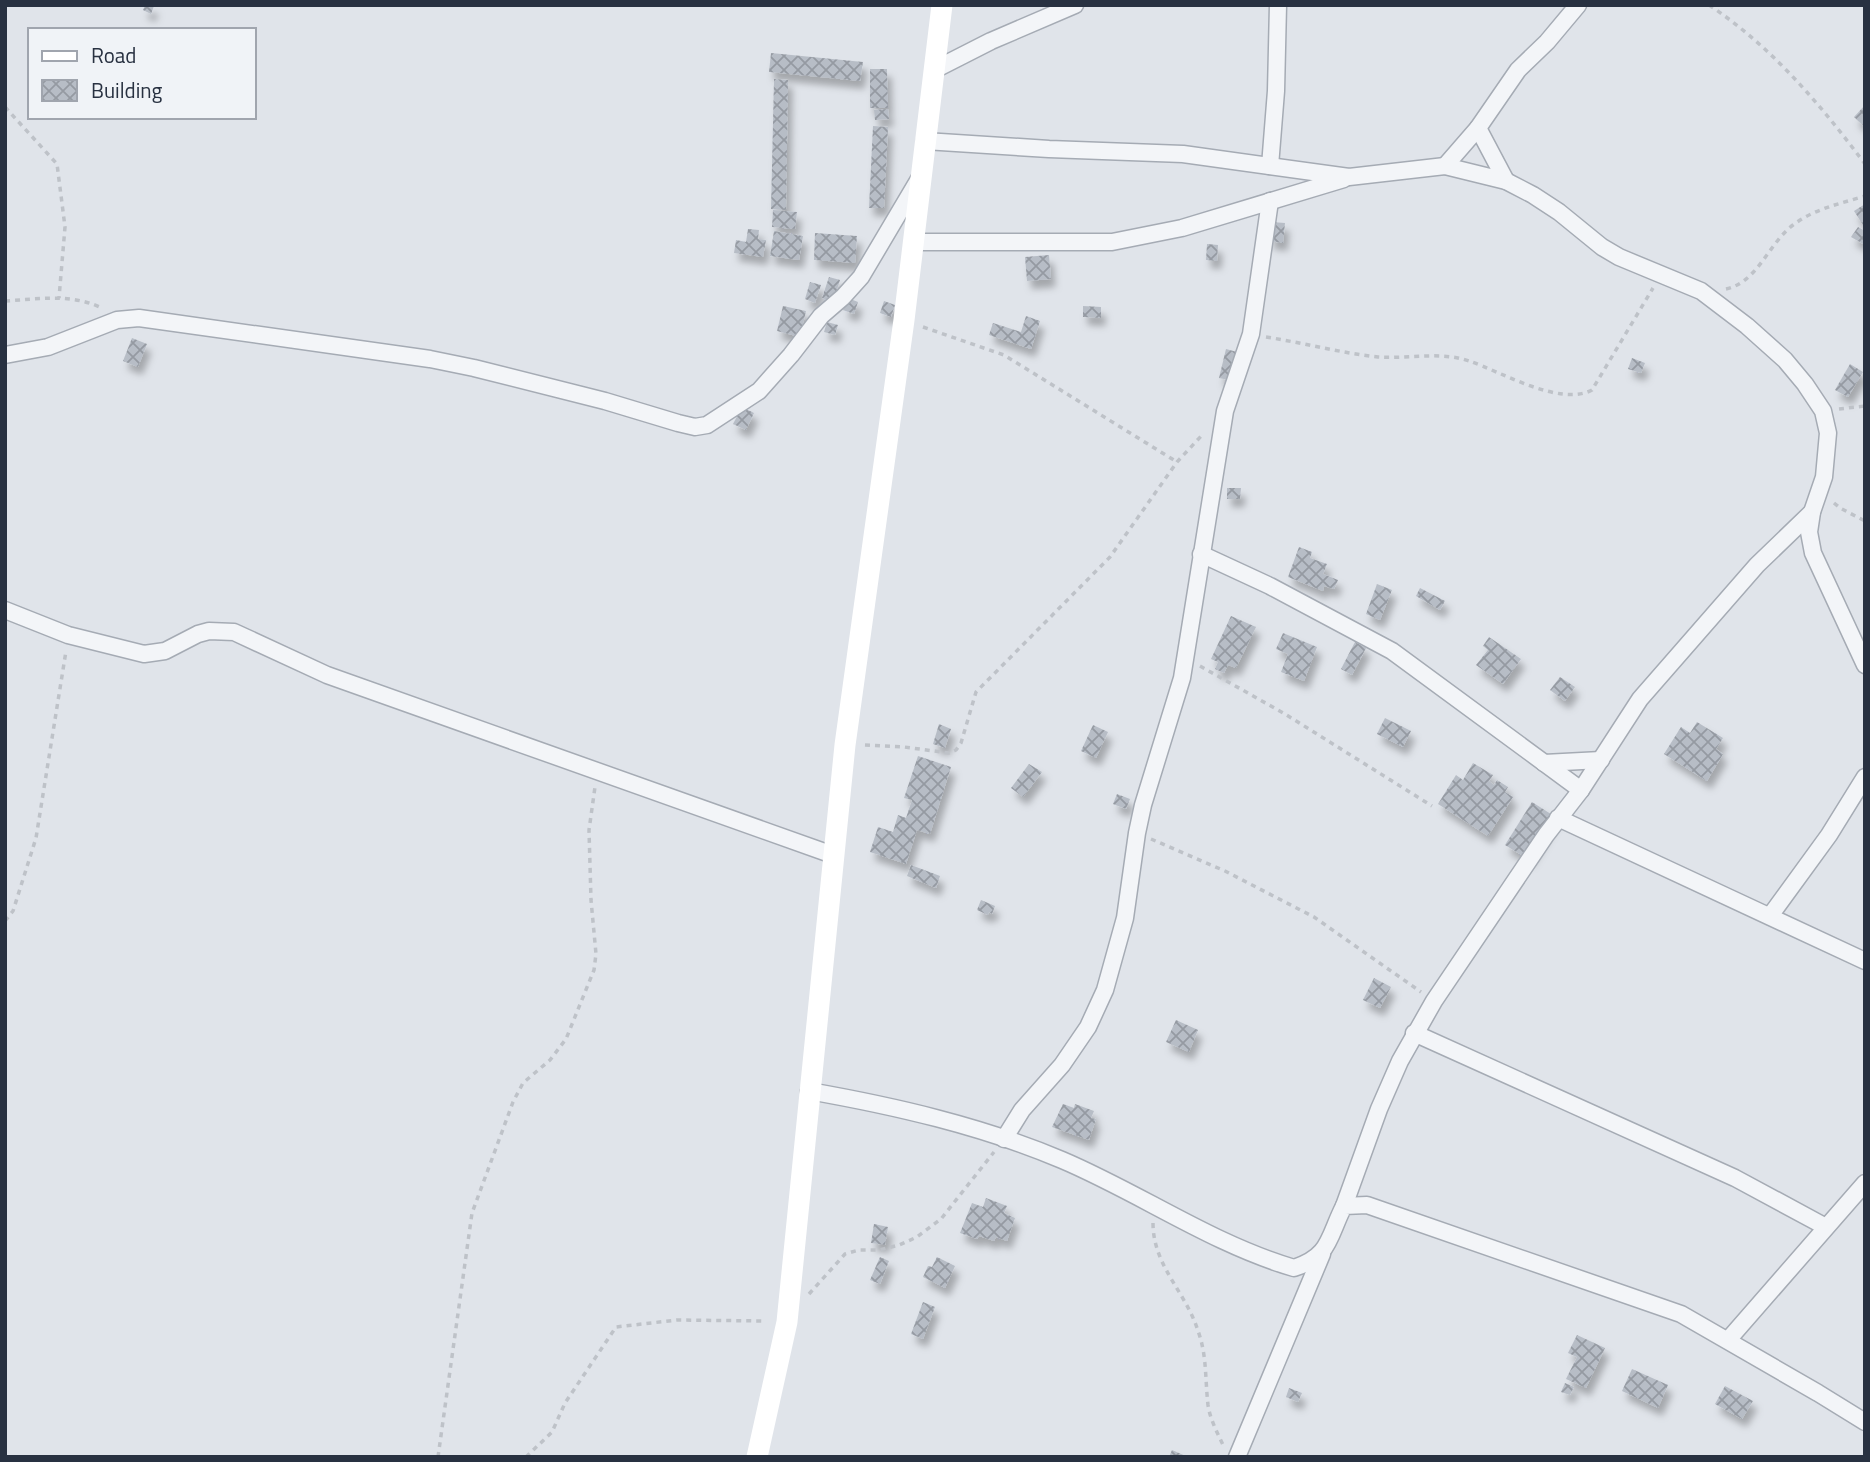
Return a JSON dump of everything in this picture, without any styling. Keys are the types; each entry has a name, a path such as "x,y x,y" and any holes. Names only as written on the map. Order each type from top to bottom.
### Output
{"street":[{"path":"757,1457 787,1322 845,745 904,320 942,5"},
{"path":"934,70 1075,5"},
{"path":"1270,166 1278,5"},
{"path":"1445,166 1478,128 1518,70 1578,5"},
{"path":"1478,128 1506,181"},
{"path":"925,141 1183,154 1349,177"},
{"path":"914,242 1112,242 1182,228 1349,177 1445,166 1506,181 1559,212 1602,247 1701,292 1747,326 1785,360 1805,384 1823,411 1828,433 1824,477 1812,512 1809,532 1813,553 1865,665"},
{"path":"5,355 48,347 117,320 139,318 430,359 548,386 678,424 695,427 707,425 759,391 821,316 844,298 861,277 920,177"},
{"path":"1004,1139 1022,1110 1062,1065 1088,1027 1105,990 1125,918 1137,833 1153,769 1172,717 1186,658 1225,411 1251,334 1270,201"},
{"path":"1237,1457 1344,1206 1379,1109 1414,1034 1434,1001 1558,818 1581,790 1640,699 1757,565 1812,512"},
{"path":"1201,554 1270,586 1392,651 1581,790"},
{"path":"5,610 68,635 144,654 165,651 209,631 234,632 327,675 833,856"},
{"path":"1544,762 1601,760"},
{"path":"1770,916 1829,835 1865,777"},
{"path":"1558,818 1865,961"},
{"path":"1414,1034 1735,1178 1826,1227"},
{"path":"809,1091 865,1101 1004,1139 1062,1160 1153,1206 1287,1266 1301,1266 1322,1254"},
{"path":"1728,1340 1865,1184"},
{"path":"1344,1206 1367,1205 1681,1314 1865,1422"}],"path":[{"path":"1709,5 1736,23 1773,55 1865,164"},
{"path":"5,107 57,164 65,227 59,298"},
{"path":"1701,292 1739,286 1792,226 1816,211 1865,196"},
{"path":"1251,334 1376,356 1449,356 1524,383 1562,394 1583,395 1592,390 1661,274"},
{"path":"5,301 43,297 72,298 87,301 117,320"},
{"path":"904,320 1004,355 1177,462"},
{"path":"1823,411 1865,406"},
{"path":"845,745 949,752 956,750 961,743 976,692 1110,558 1177,462 1225,411"},
{"path":"1824,477 1833,502 1865,521"},
{"path":"5,921 13,911 36,838 68,635"},
{"path":"1186,658 1285,714 1432,806"},
{"path":"438,1457 472,1213 513,1102 523,1083 550,1060 566,1039 594,970 596,954 589,830 597,771"},
{"path":"1137,833 1225,871 1314,917 1434,1001"},
{"path":"808,1296 845,1254 899,1245 917,1237 941,1219 1004,1139"},
{"path":"1153,1206 1156,1250 1198,1329 1205,1356 1208,1407 1223,1446"},
{"path":"526,1457 552,1432 565,1403 616,1327 677,1320 787,1322"}],"building":[{"path":"145,5 154,6 151,14 143,10"},
{"path":"771,53 863,62 860,81 769,72"},
{"path":"870,69 887,69 888,108 870,108"},
{"path":"774,79 788,80 786,210 771,209"},
{"path":"1865,105 1865,127 1854,117"},
{"path":"888,109 889,119 875,120 874,110"},
{"path":"873,126 888,127 884,208 869,208"},
{"path":"1865,204 1865,224 1863,225 1854,211"},
{"path":"773,210 797,212 795,229 772,227"},
{"path":"1271,222 1285,223 1283,243 1269,241"},
{"path":"1858,227 1865,231 1865,245 1851,237"},
{"path":"748,229 759,230 758,239 766,240 763,257 734,253 736,240 746,242"},
{"path":"774,231 803,236 799,260 770,256"},
{"path":"815,233 857,236 855,263 814,260"},
{"path":"1207,244 1218,245 1217,261 1206,260"},
{"path":"1049,255 1051,279 1027,281 1025,257"},
{"path":"829,277 840,280 833,302 822,298"},
{"path":"810,282 821,285 815,303 805,299"},
{"path":"848,298 858,302 854,314 843,310"},
{"path":"884,301 895,305 891,317 880,313"},
{"path":"783,306 806,311 800,337 777,331"},
{"path":"1083,306 1101,307 1101,318 1083,317"},
{"path":"1026,316 1040,321 1031,349 989,335 993,323 1021,332"},
{"path":"827,322 838,325 835,335 824,332"},
{"path":"132,338 147,344 138,367 123,361"},
{"path":"1226,349 1237,352 1229,380 1219,378"},
{"path":"1632,358 1645,363 1641,373 1628,369"},
{"path":"1850,364 1863,372 1848,397 1835,390"},
{"path":"742,407 754,413 746,430 733,424"},
{"path":"1227,488 1241,488 1240,499 1227,499"},
{"path":"1299,547 1312,552 1310,558 1327,564 1323,574 1338,580 1334,589 1324,586 1323,591 1288,577"},
{"path":"1377,584 1392,590 1380,620 1366,614"},
{"path":"1420,588 1445,601 1440,610 1416,596"},
{"path":"1231,616 1256,627 1236,668 1228,665 1224,673 1215,669 1218,662 1211,659"},
{"path":"1283,633 1317,647 1304,681 1281,672 1288,654 1276,649"},
{"path":"1489,637 1521,659 1503,684 1476,665 1488,650 1483,646"},
{"path":"1355,642 1366,648 1352,675 1341,669"},
{"path":"1560,677 1575,687 1565,701 1550,690"},
{"path":"1385,718 1411,731 1403,747 1377,734"},
{"path":"1697,722 1723,738 1716,749 1723,754 1707,781 1664,754 1681,727 1690,733"},
{"path":"939,724 951,729 945,748 933,744"},
{"path":"1093,725 1108,732 1096,758 1081,751"},
{"path":"918,756 951,767 930,834 917,830 906,864 870,852 878,827 893,832 898,815 906,818 912,800 904,798"},
{"path":"1473,763 1493,775 1489,781 1494,785 1497,780 1508,787 1505,792 1513,797 1488,836 1438,804 1456,775 1463,780"},
{"path":"1029,764 1042,772 1023,797 1011,788"},
{"path":"1117,794 1130,799 1126,809 1113,804"},
{"path":"1532,802 1554,816 1528,859 1505,845"},
{"path":"911,865 940,876 936,888 907,876"},
{"path":"981,900 995,906 992,914 977,910"},
{"path":"1374,978 1391,987 1380,1008 1363,1000"},
{"path":"1176,1020 1198,1030 1189,1052 1166,1042"},
{"path":"1063,1104 1074,1108 1075,1104 1094,1111 1091,1118 1096,1119 1089,1140 1052,1127"},
{"path":"986,1198 1007,1206 1004,1213 1015,1218 1007,1241 996,1237 994,1241 979,1236 977,1239 960,1233 972,1203 983,1207"},
{"path":"874,1224 888,1227 885,1245 871,1243"},
{"path":"880,1257 889,1261 880,1284 870,1280"},
{"path":"937,1257 955,1266 945,1288 923,1277 928,1266 932,1267"},
{"path":"923,1302 935,1307 923,1339 911,1334"},
{"path":"1577,1335 1605,1348 1586,1388 1566,1379 1577,1357 1568,1353"},
{"path":"1632,1369 1668,1385 1658,1408 1622,1391"},
{"path":"1565,1383 1574,1387 1570,1395 1561,1392"},
{"path":"1725,1386 1753,1401 1742,1419 1715,1404"},
{"path":"1289,1388 1302,1393 1298,1402 1286,1397"},
{"path":"1172,1450 1188,1457 1169,1457"}]}
